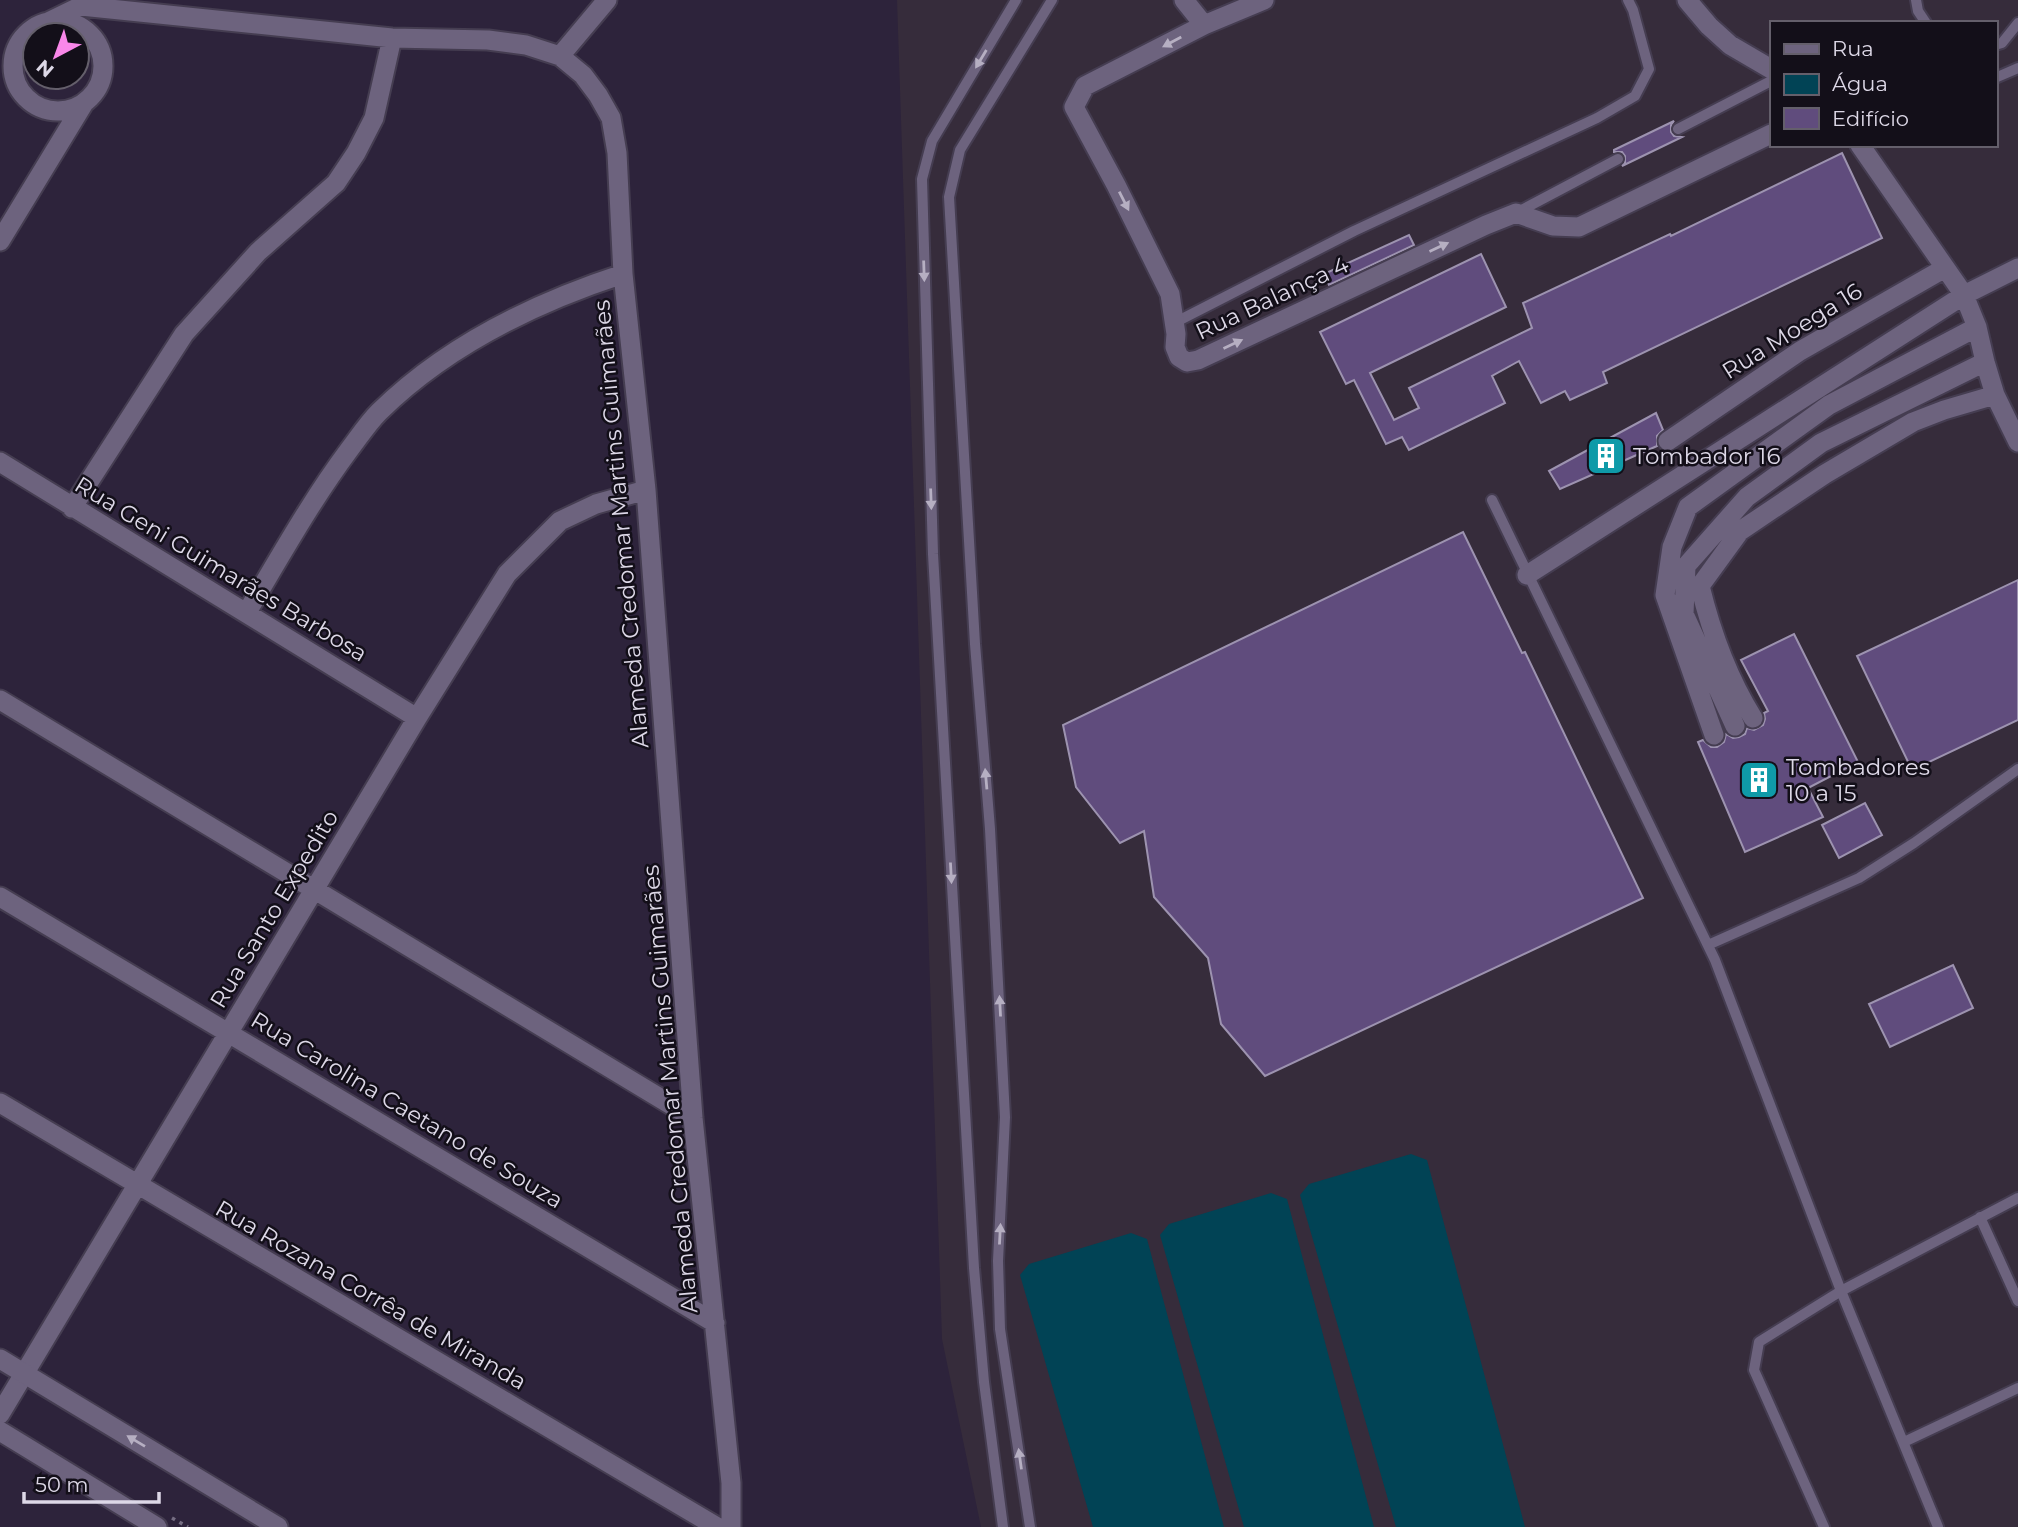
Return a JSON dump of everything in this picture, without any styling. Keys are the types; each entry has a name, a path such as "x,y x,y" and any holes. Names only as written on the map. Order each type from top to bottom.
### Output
{"street":[{"path":"560,57 607,0"},
{"path":"1184,0 1204,25 1264,0"},
{"path":"1687,0 1730,45 1770,68"},
{"name":"Alameda Credomar Martins Guimarães","path":"50,21 81,6 392,38 488,40 526,45 560,57 583,75 611,118 617,153 623,274 646,490 693,1118 731,1483 731,1527"},
{"name":"Rua Balança 4","path":"1204,25 1085,86 1074,107 1170,294 1175,347 1179,357 1187,362 1198,360 1516,213"},
{"path":"0,241 101,79 103,65 100,50 91,35"},
{"path":"72,508 184,334 258,252 336,183 356,153 374,118 392,38"},
{"path":"21,40 13,60 14,74 19,88 29,100 55,111 84,103"},
{"path":"0,60 18,45"},
{"path":"1516,213 1553,226 1579,228 1770,134"},
{"path":"1861,147 1964,295 1977,327 1995,395 2018,442"},
{"name":"Rua Moega 16","path":"1668,441 1800,351 1945,268"},
{"path":"1527,575 1964,295 2018,268"},
{"path":"247,612 322,486 377,413 434,365 485,332 623,274"},
{"path":"1714,735 1665,595 1672,547 1688,507 1829,405 1977,327"},
{"path":"1735,726 1684,614 1686,566 1747,498 1821,443 1985,362"},
{"path":"1754,718 1737,693 1707,615 1700,586 1740,531 1825,474 1913,422 1995,395"},
{"name":"Rua Geni Guimarães Barbosa","path":"0,462 417,718"},
{"name":"Rua Santo Expedito","path":"0,1414 417,718 507,574 560,521 596,504 646,490"},
{"path":"0,700 693,1118"},
{"name":"Rua Carolina Caetano de Souza","path":"0,897 715,1322"},
{"name":"Rua Rozana Corrêa de Miranda","path":"0,1103 717,1527"},
{"path":"0,1359 278,1527"},
{"path":"0,1432 157,1527"}],"lane":[{"path":"1003,1527 984,1382 973,1254 933,554 922,179 932,141 1016,0"},
{"path":"1030,1527 1000,1329 999,1261 1004,1104 990,829 974,631 949,197 960,150 1052,0"},
{"path":"1174,323 1354,231 1597,118 1635,96 1649,69 1628,0"},
{"path":"1916,0 1918,11 1925,21"},
{"path":"1997,44 2002,43 2018,23"},
{"path":"1997,77 2018,68"},
{"path":"1678,129 1770,82"},
{"path":"1516,213 1618,159"},
{"path":"1492,500 1715,960 1841,1291 1938,1527"},
{"path":"1708,945 1859,878 1914,844 2018,769"},
{"path":"1824,1527 1754,1370 1759,1342 1841,1291 2018,1198"},
{"path":"1980,1217 2018,1301"},
{"path":"1904,1442 2018,1388"}],"shaded area":[{"path":"897,0 2018,0 2018,1527 981,1527 942,1339"}],"water":[{"path":"1411,1154 1427,1160 1525,1527 1396,1527 1300,1195 1309,1184"},
{"path":"1271,1193 1287,1199 1374,1527 1244,1527 1160,1235 1169,1224"},
{"path":"1131,1233 1147,1239 1224,1527 1093,1527 1020,1275 1029,1264"}],"building":[{"path":"1674,121 1671,132 1674,136 1682,137 1622,166 1625,156 1614,150"},
{"path":"1842,153 1882,238 1603,372 1607,383 1570,400 1565,391 1541,403 1519,361 1492,376 1505,403 1409,450 1402,437 1386,444 1354,380 1346,384 1320,332 1481,254 1506,307 1370,373 1394,420 1419,408 1409,388 1532,328 1523,303 1670,234 1671,236"},
{"path":"1409,235 1414,245 1329,285 1324,274"},
{"name":"Tombador 16","path":"1656,413 1663,430 1657,436 1657,446 1560,489 1549,471"},
{"path":"1463,532 1522,653 1525,652 1643,898 1265,1076 1221,1024 1208,958 1154,897 1144,831 1120,843 1076,787 1063,725"},
{"path":"2018,580 2018,720 1912,770 1857,656"},
{"path":"1794,634 1858,762 1808,788 1823,817 1745,852 1698,742 1703,740 1711,747 1717,747 1724,742 1726,734 1733,738 1739,737 1745,734 1747,728 1754,730 1763,725 1764,713 1768,711 1741,660"},
{"path":"1865,803 1882,835 1839,858 1822,825"},
{"path":"1953,965 1973,1008 1890,1047 1869,1004"}],"place":[{"name":"Tombador 16","path":"1606,456"},
{"name":"Tombadores 10 a 15","path":"1759,780"}]}
